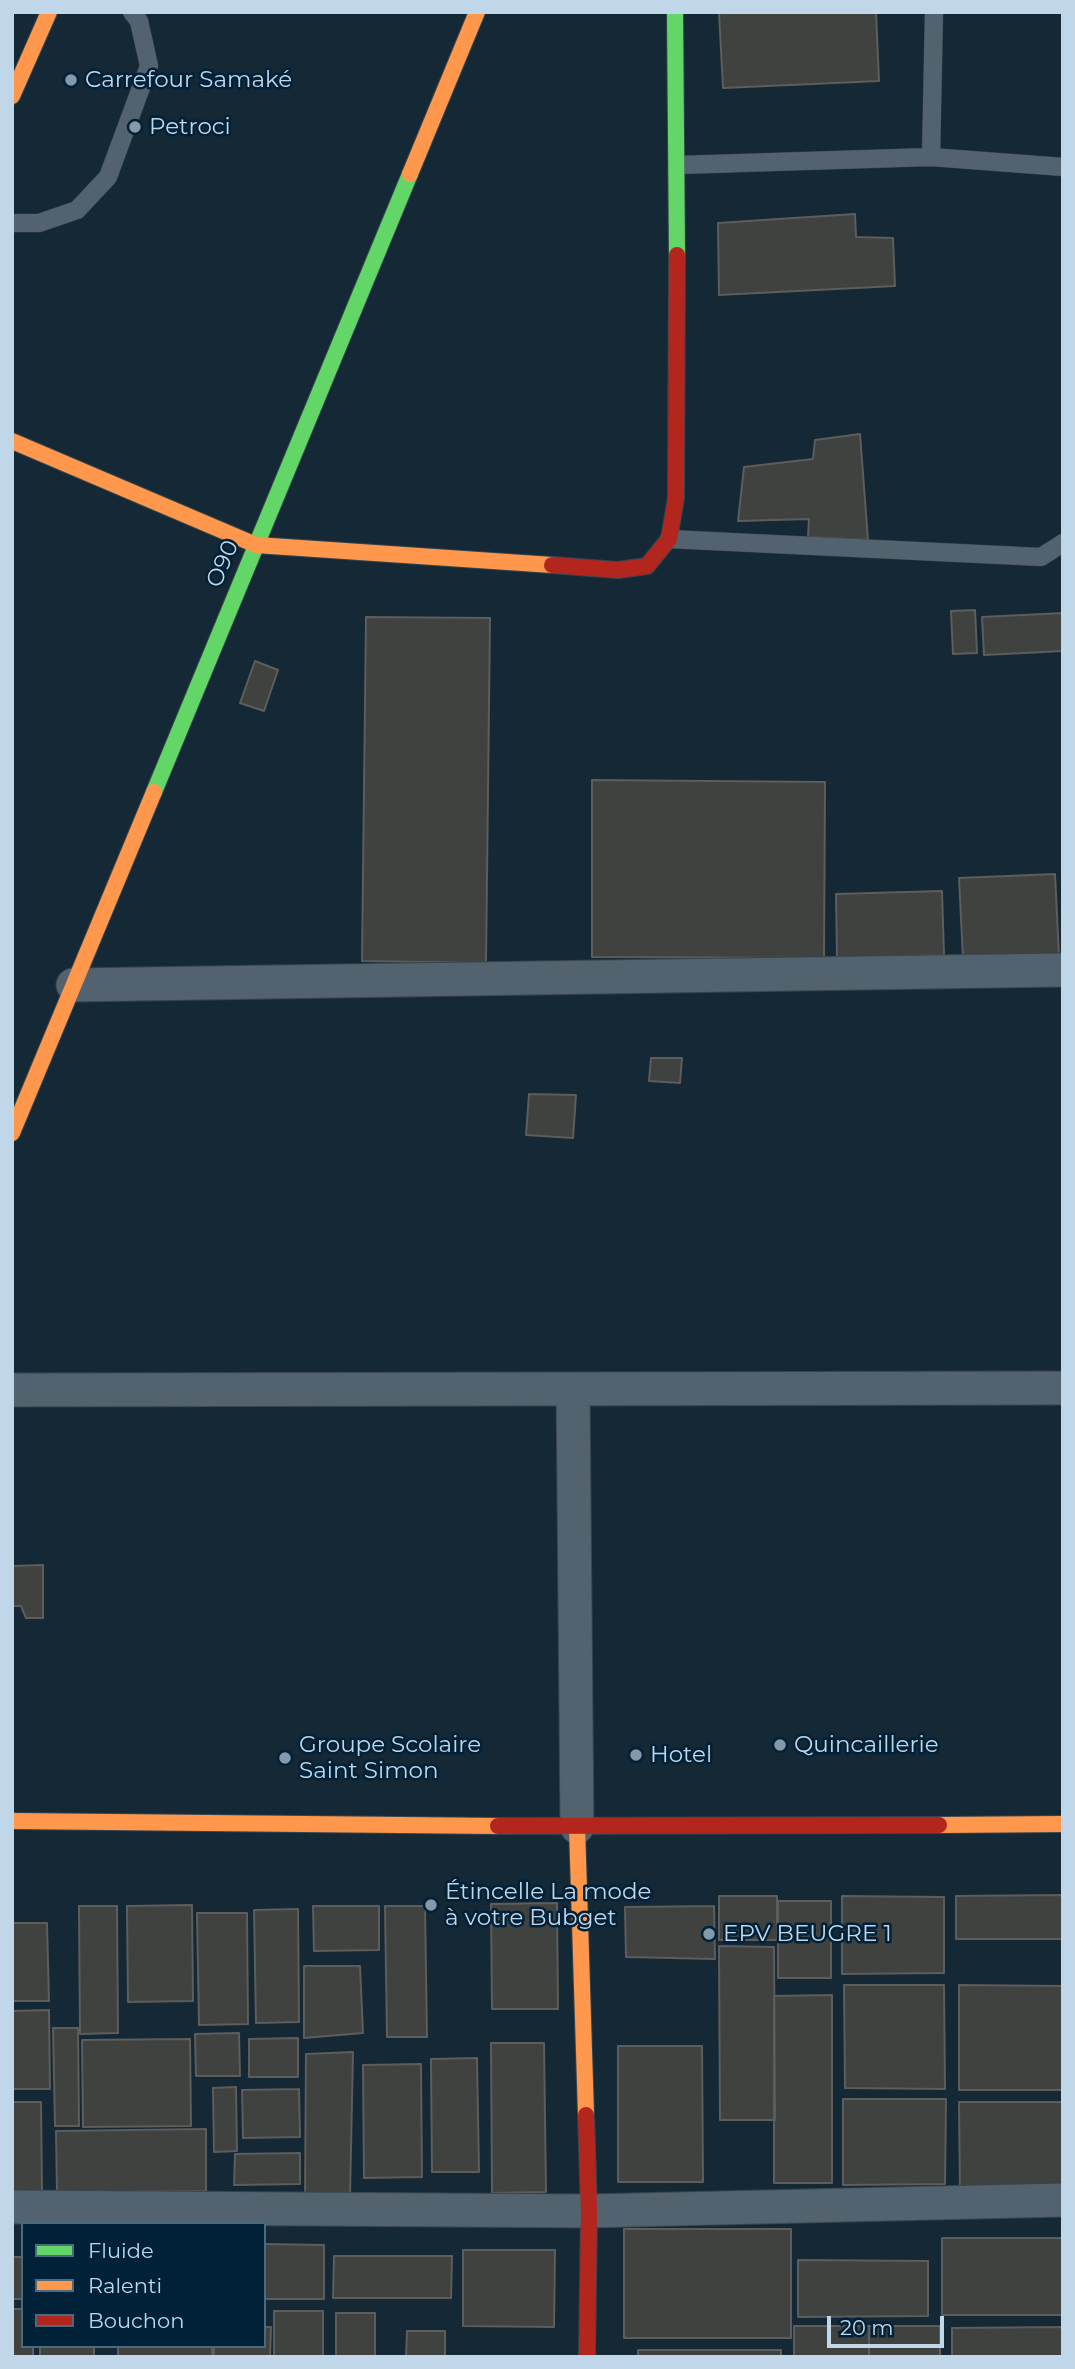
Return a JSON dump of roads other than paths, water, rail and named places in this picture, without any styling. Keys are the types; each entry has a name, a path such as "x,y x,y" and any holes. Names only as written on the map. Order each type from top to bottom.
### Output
{"street":[{"path":"12,96 49,12"},
{"name":"O90","path":"12,1133 477,12"},
{"path":"12,441 256,545 618,570 647,566 669,539 676,498 678,165 675,12"},
{"path":"73,985 1063,970"},
{"path":"12,1390 1063,1388"},
{"path":"573,1389 576,1827 589,2211 587,2357"},
{"path":"12,1821 576,1827 1063,1824"},
{"path":"12,2207 589,2211 1063,2200"}],"lane":[{"path":"12,223 39,223 78,210 108,177 149,66 139,21 132,12"},
{"path":"931,157 934,12"},
{"path":"678,165 931,157 1063,167"},
{"path":"669,539 1041,557 1063,543"}],"place":[{"name":"Carrefour Samaké","path":"71,80"},
{"name":"Petroci","path":"135,127"},
{"name":"Quincaillerie","path":"780,1745"},
{"name":"Hotel","path":"636,1755"},
{"name":"Groupe Scolaire Saint Simon","path":"285,1758"},
{"name":"Étincelle La mode à votre Bubget","path":"431,1905"},
{"name":"EPV BEUGRE 1","path":"709,1934"}]}
